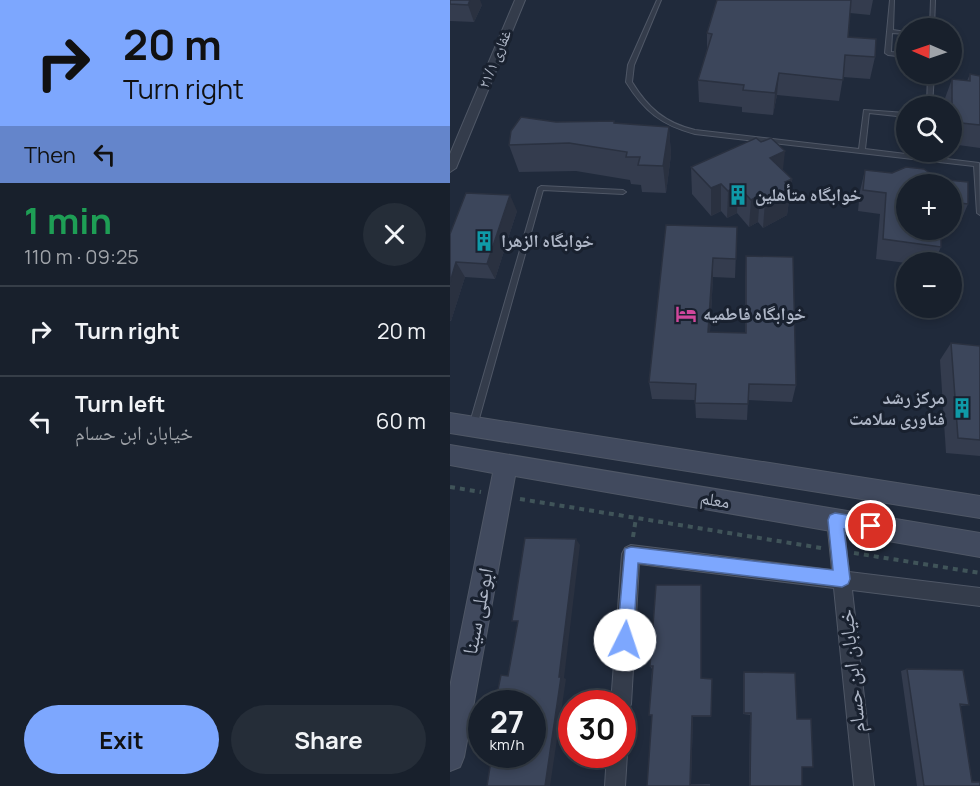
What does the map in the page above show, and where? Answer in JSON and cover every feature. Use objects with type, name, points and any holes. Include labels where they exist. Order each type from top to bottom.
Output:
[{"type":"main road","name":"معلم","points":[[450,423],[980,507]]},
{"type":"main road","name":"معلم","points":[[450,455],[980,545]]},
{"type":"main road","name":"ابوعلی سینا","points":[[450,757],[507,465]]},
{"type":"street","name":"غفاری ۲۱/۱","points":[[450,168],[520,0]]},
{"type":"street","name":"خیابان ابن حسام","points":[[835,520],[864,786]]},
{"type":"street","points":[[622,690],[631,554],[980,597]]},
{"type":"lane","points":[[659,0],[631,65],[628,82],[650,111],[668,124],[695,132],[896,153]]},
{"type":"lane","points":[[892,0],[888,53],[896,54]]},
{"type":"lane","points":[[932,18],[933,0]]},
{"type":"lane","points":[[890,31],[896,32]]},
{"type":"lane","points":[[862,151],[866,111],[896,115]]},
{"type":"lane","points":[[962,162],[979,165],[980,213]]},
{"type":"lane","points":[[472,427],[480,408],[541,189],[623,192]]},
{"type":"path","points":[[450,487],[980,573]]},
{"type":"building","points":[[450,0],[470,0],[468,5],[450,4]]},
{"type":"building","points":[[717,0],[851,0],[848,37],[876,39],[875,57],[845,55],[843,80],[779,73],[775,93],[743,90],[744,85],[698,80],[712,34],[707,33]]},
{"type":"building","points":[[970,74],[980,76],[980,125],[962,123],[962,96],[952,96],[952,84],[962,84],[962,80],[970,81]]},
{"type":"building","points":[[521,117],[556,122],[614,121],[614,123],[669,127],[663,166],[638,165],[640,157],[626,157],[627,152],[569,143],[509,145],[511,131]]},
{"type":"building","points":[[756,138],[761,142],[771,138],[785,151],[770,158],[792,179],[785,182],[791,188],[765,201],[760,195],[751,200],[738,186],[728,191],[721,184],[711,188],[691,167]]},
{"type":"building","points":[[906,167],[924,169],[931,174],[896,174],[896,240],[941,240],[941,247],[883,239],[886,193],[863,190],[865,170],[892,173]]},
{"type":"building","points":[[962,181],[968,182],[968,204],[962,203]]},
{"type":"building","points":[[466,193],[510,195],[487,264],[456,262],[450,282],[450,234]]},
{"type":"building","name":"خوابگاه فاطمیه","points":[[666,225],[737,227],[736,259],[713,258],[708,332],[746,333],[746,256],[793,257],[796,385],[749,384],[748,404],[695,403],[696,384],[649,382]]},
{"type":"building","points":[[951,343],[980,346],[980,440],[958,438]]},
{"type":"building","points":[[525,538],[576,539],[559,677],[561,677],[545,786],[487,786],[490,768],[546,768],[546,690],[498,690],[501,675],[508,676],[518,621],[512,621]]},
{"type":"building","points":[[656,585],[701,585],[701,678],[712,679],[711,716],[692,716],[690,785],[710,786],[647,786],[652,715],[649,715],[653,666],[650,666]]},
{"type":"building","points":[[907,669],[963,670],[969,705],[960,704],[972,782],[980,782],[980,786],[924,786]]},
{"type":"building","points":[[744,672],[795,673],[797,719],[811,719],[813,767],[802,767],[802,786],[750,786],[751,713],[744,713]]},
{"type":"place","name":"خوابگاه متأهلین","points":[[738,195]]},
{"type":"place","name":"خوابگاه الزهرا","points":[[484,241]]},
{"type":"place","name":"خوابگاه فاطمیه","points":[[686,314]]},
{"type":"place","name":"مرکز رشد فناوری سلامت","points":[[962,408]]},
{"type":"route","points":[[625,640],[631,554],[842,579],[835,520],[871,526]]}]
